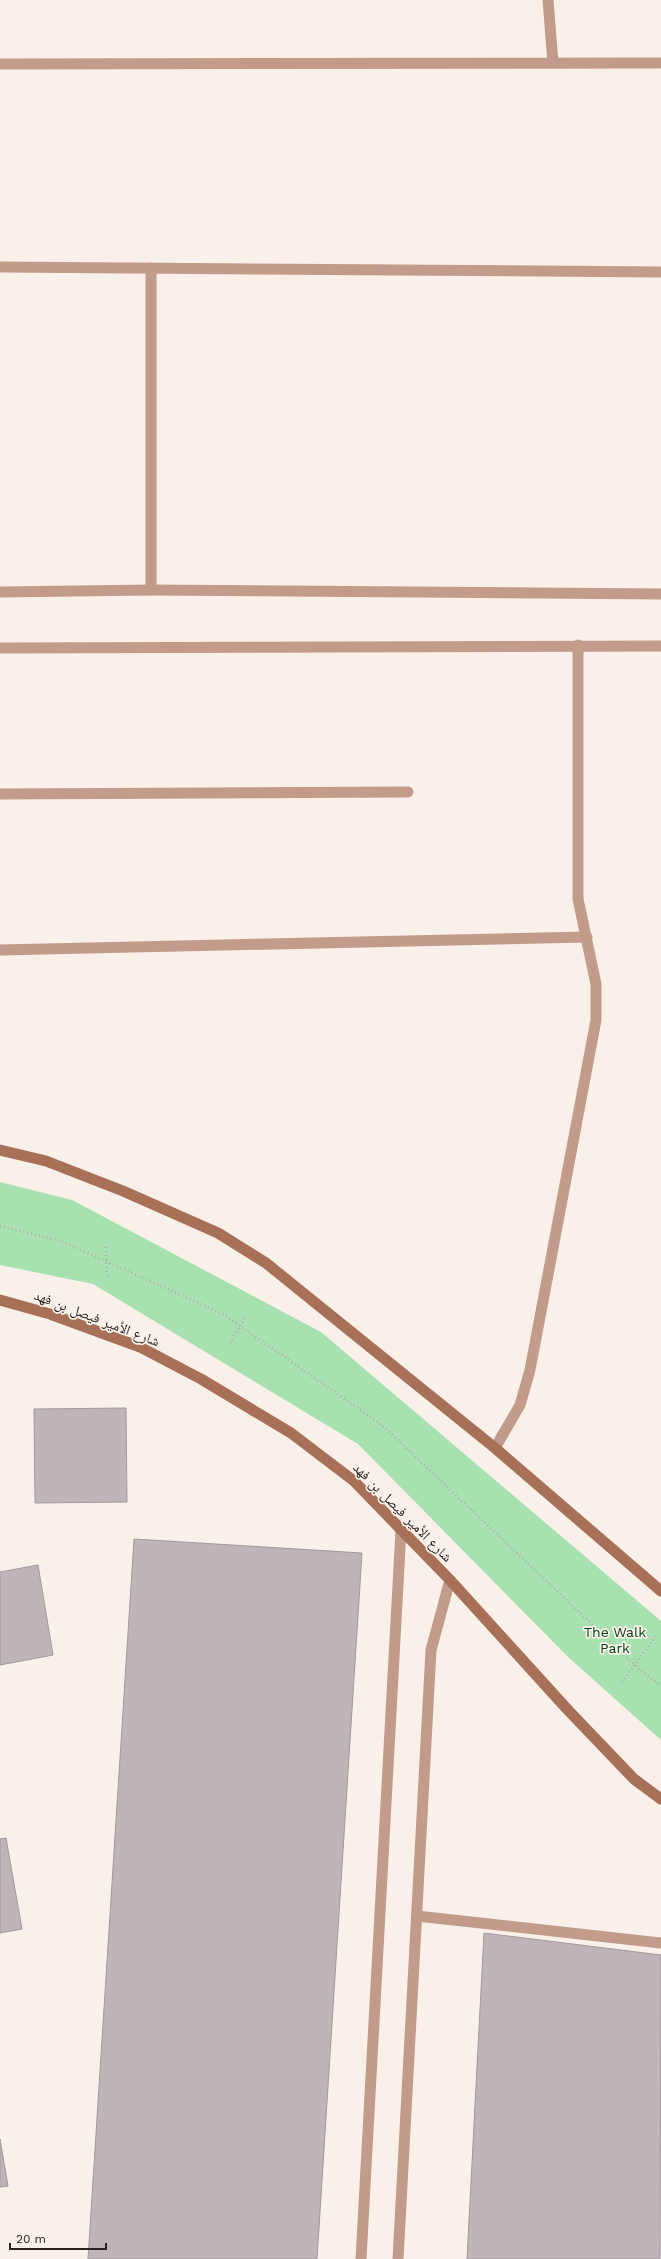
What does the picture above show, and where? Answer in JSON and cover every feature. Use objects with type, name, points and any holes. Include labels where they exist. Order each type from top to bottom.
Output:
[{"type":"main road","points":[[0,1150],[46,1162],[109,1185],[218,1233],[266,1263],[495,1448],[661,1591]]},
{"type":"main road","name":"شارع الأمير فيصل بن فهد","points":[[0,1300],[50,1314],[140,1347],[201,1379],[291,1433],[354,1481],[450,1580],[572,1714],[634,1779],[661,1799]]},
{"type":"street","points":[[548,0],[553,63]]},
{"type":"street","points":[[0,64],[661,63]]},
{"type":"street","points":[[0,267],[661,272]]},
{"type":"street","points":[[151,268],[151,590]]},
{"type":"street","points":[[0,592],[151,590],[661,594]]},
{"type":"street","points":[[495,1448],[520,1405],[530,1370],[594,1027],[596,984],[578,898],[578,645]]},
{"type":"street","points":[[0,648],[578,645],[661,646]]},
{"type":"street","points":[[0,794],[408,792]]},
{"type":"street","points":[[0,950],[587,937]]},
{"type":"street","points":[[361,2259],[401,1530]]},
{"type":"street","points":[[398,2259],[431,1650],[450,1580]]},
{"type":"street","points":[[417,1916],[661,1943]]},
{"type":"path","points":[[0,1226],[61,1241],[225,1315],[382,1425],[635,1665],[661,1685]]},
{"type":"path","points":[[106,1246],[107,1277]]},
{"type":"path","points":[[230,1343],[246,1318]]},
{"type":"path","points":[[622,1682],[656,1636]]},
{"type":"green space","name":"The Walk Park","points":[[0,1182],[72,1200],[321,1332],[661,1621],[661,1740],[568,1657],[358,1444],[93,1284],[0,1265]]},
{"type":"building","points":[[126,1408],[127,1502],[35,1503],[34,1409]]},
{"type":"building","points":[[134,1539],[362,1553],[317,2259],[88,2259]]},
{"type":"building","points":[[38,1565],[53,1655],[0,1665],[0,1572]]},
{"type":"building","points":[[6,1838],[22,1929],[0,1933],[0,1839]]},
{"type":"building","points":[[484,1933],[661,1955],[660,2259],[467,2259]]},
{"type":"building","points":[[0,2139],[8,2186],[0,2187]]}]
